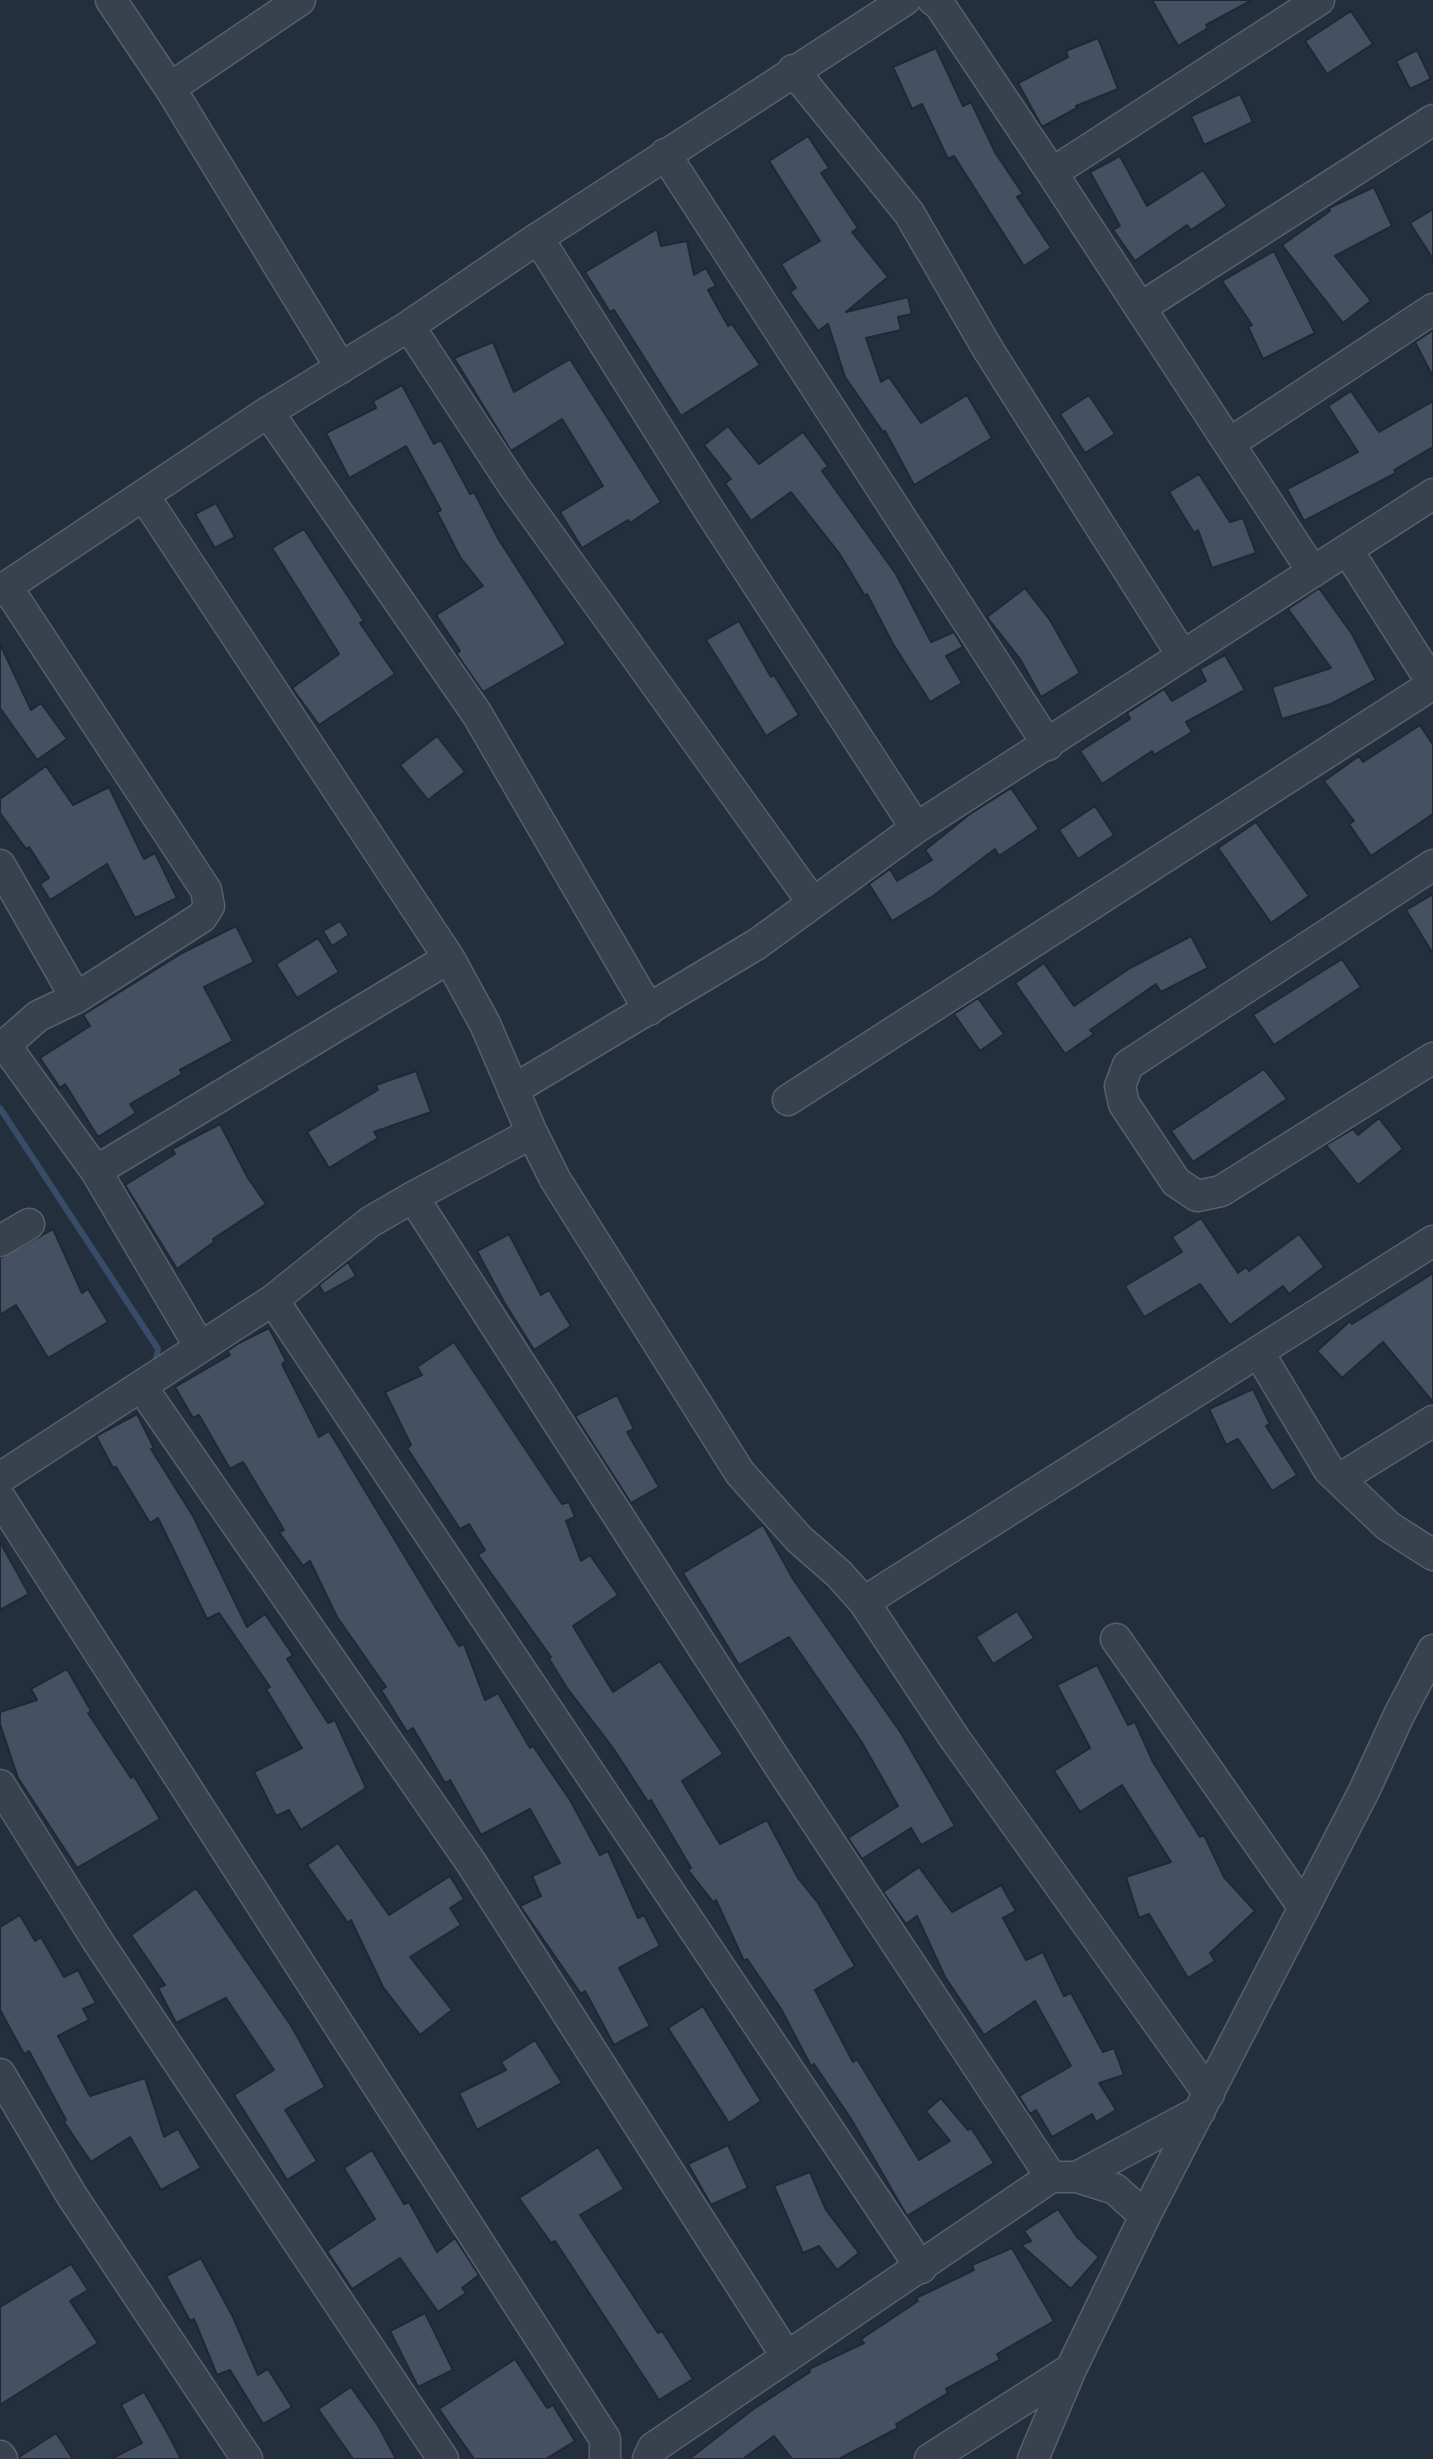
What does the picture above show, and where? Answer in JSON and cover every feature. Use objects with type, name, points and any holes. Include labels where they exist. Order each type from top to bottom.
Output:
[{"type":"street","points":[[111,0],[170,88],[341,368]]},
{"type":"street","points":[[170,88],[300,0]]},
{"type":"street","points":[[200,1347],[96,1171],[5,1045],[38,1016],[76,998],[202,917],[209,906],[206,890],[3,589],[268,412],[409,326],[665,154],[905,0]]},
{"type":"street","points":[[933,0],[939,4],[1052,173],[1313,572]]},
{"type":"street","points":[[1052,173],[1319,0]]},
{"type":"street","points":[[793,70],[909,213],[989,351],[1182,655]]},
{"type":"street","points":[[1140,308],[1433,120]]},
{"type":"street","points":[[665,154],[1048,745]]},
{"type":"street","points":[[538,238],[711,513],[916,828]]},
{"type":"street","points":[[1230,443],[1433,309]]},
{"type":"street","points":[[409,326],[513,485],[813,903]]},
{"type":"street","points":[[268,412],[477,714],[649,1010]]},
{"type":"street","points":[[513,1090],[757,944],[916,828],[1433,494]]},
{"type":"street","points":[[144,496],[449,958],[485,1024],[555,1179],[740,1473],[799,1539],[839,1574],[864,1602],[1204,2102]]},
{"type":"street","points":[[788,1100],[1433,684],[1348,551]]},
{"type":"street","points":[[0,865],[76,998]]},
{"type":"street","points":[[1433,865],[1128,1065],[1120,1086],[1124,1104],[1176,1182],[1197,1196],[1221,1191],[1433,1058]]},
{"type":"street","points":[[96,1171],[449,958]]},
{"type":"street","points":[[0,1478],[273,1300],[370,1223],[532,1133]]},
{"type":"street","points":[[413,1198],[772,1755],[1064,2177],[1115,2189],[1145,2216]]},
{"type":"street","points":[[0,1241],[29,1224]]},
{"type":"street","points":[[864,1602],[1433,1241]]},
{"type":"street","points":[[273,1300],[921,2268]]},
{"type":"street","points":[[1259,1353],[1329,1469],[1388,1526],[1433,1555]]},
{"type":"street","points":[[141,1387],[472,1864],[787,2357]]},
{"type":"street","points":[[1341,1478],[1433,1421]]},
{"type":"street","points":[[0,1499],[605,2439],[605,2459]]},
{"type":"street","points":[[1116,1639],[1304,1908]]},
{"type":"street","points":[[1033,2459],[1071,2370],[1145,2216],[1433,1650]]},
{"type":"street","points":[[0,1785],[97,1940],[443,2459]]},
{"type":"street","points":[[0,2074],[72,2196],[247,2459]]},
{"type":"street","points":[[648,2459],[653,2448],[921,2268],[1064,2177],[1204,2102]]},
{"type":"street","points":[[930,2459],[1071,2370]]},
{"type":"building","points":[[1152,0],[1252,0],[1206,25],[1208,28],[1178,46]]},
{"type":"building","points":[[1351,11],[1373,44],[1327,74],[1305,41]]},
{"type":"building","points":[[1098,38],[1118,89],[1076,106],[1077,108],[1042,127],[1018,83],[1068,57],[1066,51]]},
{"type":"building","points":[[936,48],[963,106],[971,102],[996,154],[1023,194],[1017,197],[1051,248],[1024,266],[954,156],[948,159],[922,104],[912,109],[893,67]]},
{"type":"building","points":[[1417,50],[1431,79],[1410,89],[1396,61]]},
{"type":"building","points":[[1240,94],[1253,122],[1204,145],[1191,116]]},
{"type":"building","points":[[808,136],[829,168],[821,173],[858,228],[852,232],[888,277],[846,312],[908,297],[912,314],[898,317],[901,330],[866,338],[881,382],[889,377],[921,423],[967,395],[992,438],[914,485],[885,431],[883,432],[845,377],[828,324],[818,331],[790,292],[796,288],[781,264],[820,241],[769,161]]},
{"type":"building","points":[[1120,156],[1147,206],[1203,170],[1227,206],[1191,230],[1187,225],[1135,261],[1113,230],[1120,226],[1090,172]]},
{"type":"building","points":[[1374,187],[1392,226],[1335,256],[1371,301],[1343,323],[1282,245],[1330,211],[1329,208]]},
{"type":"building","points":[[1433,209],[1433,259],[1410,223]]},
{"type":"building","points":[[657,229],[661,246],[687,241],[694,275],[706,268],[716,286],[708,290],[728,326],[732,324],[760,365],[681,416],[614,310],[610,312],[585,272]]},
{"type":"building","points":[[1274,251],[1315,333],[1263,359],[1248,327],[1252,325],[1222,281]]},
{"type":"building","points":[[1433,330],[1433,377],[1415,342]]},
{"type":"building","points":[[493,342],[514,392],[570,359],[661,502],[630,523],[628,520],[582,548],[560,512],[603,486],[562,419],[511,451],[454,358]]},
{"type":"building","points":[[402,385],[434,444],[441,440],[470,494],[474,492],[499,540],[566,644],[483,692],[456,653],[460,651],[436,615],[483,586],[460,557],[437,512],[441,510],[406,446],[349,478],[326,433],[376,408],[373,401]]},
{"type":"building","points":[[1351,391],[1379,432],[1433,401],[1433,447],[1394,470],[1396,473],[1304,521],[1287,489],[1358,452],[1328,406]]},
{"type":"building","points":[[1089,395],[1115,434],[1085,453],[1060,414]]},
{"type":"building","points":[[728,426],[759,464],[803,432],[828,466],[822,471],[896,574],[931,642],[954,632],[963,647],[946,656],[962,683],[930,702],[893,644],[867,594],[865,596],[839,553],[791,492],[751,521],[725,483],[731,479],[704,445]]},
{"type":"building","points":[[1199,474],[1230,522],[1243,518],[1256,553],[1212,568],[1198,530],[1194,533],[1169,492]]},
{"type":"building","points":[[216,503],[235,537],[215,548],[195,514]]},
{"type":"building","points":[[304,529],[364,621],[360,623],[395,674],[319,725],[292,688],[339,654],[272,548]]},
{"type":"building","points":[[1025,588],[1050,620],[1080,673],[1041,697],[1020,659],[987,617]]},
{"type":"building","points":[[1319,588],[1352,634],[1376,680],[1331,704],[1282,719],[1272,687],[1331,668],[1288,609]]},
{"type":"building","points":[[739,621],[771,677],[774,675],[799,715],[766,736],[706,640]]},
{"type":"building","points":[[0,644],[31,710],[41,703],[67,739],[37,760],[0,708]]},
{"type":"building","points":[[1225,655],[1245,690],[1186,722],[1192,732],[1154,755],[1152,751],[1102,784],[1080,751],[1130,719],[1127,713],[1164,689],[1172,701],[1206,681],[1200,669]]},
{"type":"building","points":[[1420,725],[1433,745],[1433,814],[1371,856],[1349,824],[1354,821],[1324,781],[1359,756],[1363,762]]},
{"type":"building","points":[[437,736],[465,772],[428,800],[400,765]]},
{"type":"building","points":[[46,766],[73,805],[109,787],[144,859],[155,853],[177,898],[135,918],[107,864],[50,900],[40,884],[49,878],[29,847],[26,849],[0,813],[0,799]]},
{"type":"building","points":[[1011,788],[1039,829],[999,856],[995,849],[933,896],[892,921],[869,884],[890,869],[897,881],[932,860],[925,850],[970,814]]},
{"type":"building","points":[[1095,806],[1114,835],[1078,859],[1059,830]]},
{"type":"building","points":[[1256,822],[1309,896],[1271,923],[1218,848]]},
{"type":"building","points":[[1433,894],[1433,954],[1406,910]]},
{"type":"building","points":[[340,921],[349,935],[332,946],[323,931]]},
{"type":"building","points":[[236,926],[254,962],[204,987],[233,1041],[180,1070],[182,1074],[130,1104],[136,1113],[98,1137],[65,1084],[60,1088],[40,1058],[90,1026],[83,1015],[182,953]]},
{"type":"building","points":[[1191,936],[1208,968],[1161,992],[1156,984],[1090,1030],[1094,1034],[1065,1054],[1015,983],[1044,963],[1074,1006],[1130,968]]},
{"type":"building","points":[[318,938],[339,972],[297,998],[276,964]]},
{"type":"building","points":[[1342,959],[1361,987],[1274,1045],[1253,1015]]},
{"type":"building","points":[[978,998],[1004,1034],[980,1051],[954,1014]]},
{"type":"building","points":[[1264,1069],[1287,1099],[1193,1162],[1171,1131]]},
{"type":"building","points":[[416,1071],[431,1112],[374,1132],[378,1138],[329,1168],[307,1132],[378,1090],[376,1085]]},
{"type":"building","points":[[1379,1118],[1403,1149],[1358,1185],[1326,1145],[1353,1129],[1358,1135]]},
{"type":"building","points":[[220,1124],[248,1178],[266,1204],[213,1239],[214,1242],[177,1269],[125,1185],[175,1154],[172,1149]]},
{"type":"building","points":[[1201,1218],[1238,1273],[1246,1267],[1249,1271],[1299,1234],[1324,1267],[1289,1294],[1283,1286],[1230,1325],[1200,1284],[1144,1317],[1125,1286],[1182,1252],[1172,1237]]},
{"type":"building","points":[[53,1229],[82,1293],[88,1289],[108,1322],[48,1358],[16,1305],[0,1315],[0,1258]]},
{"type":"building","points":[[509,1234],[541,1295],[549,1290],[571,1326],[534,1350],[477,1251]]},
{"type":"building","points":[[348,1262],[356,1276],[324,1294],[319,1285]]},
{"type":"building","points":[[1433,1273],[1433,1402],[1383,1342],[1342,1378],[1317,1351],[1350,1321],[1352,1324]]},
{"type":"building","points":[[269,1328],[286,1361],[282,1364],[319,1437],[329,1431],[459,1646],[464,1644],[485,1700],[498,1693],[530,1748],[533,1746],[570,1800],[600,1855],[608,1851],[638,1918],[644,1915],[660,1946],[619,1968],[650,2026],[614,2045],[585,1991],[581,1994],[520,1906],[541,1896],[532,1876],[560,1863],[530,1809],[481,1835],[450,1780],[445,1783],[413,1728],[407,1732],[381,1690],[386,1687],[337,1617],[310,1561],[303,1566],[279,1532],[284,1530],[243,1462],[230,1469],[199,1415],[193,1418],[175,1387],[230,1355],[227,1351],[239,1343]]},
{"type":"building","points":[[454,1342],[562,1504],[569,1502],[575,1517],[566,1521],[581,1561],[590,1555],[618,1595],[573,1626],[613,1692],[660,1661],[723,1754],[682,1781],[720,1844],[767,1820],[798,1878],[818,1903],[855,1966],[815,1990],[853,2062],[857,2059],[919,2160],[950,2141],[926,2111],[941,2098],[968,2130],[971,2128],[994,2163],[907,2216],[851,2119],[814,2064],[811,2066],[781,2009],[747,1959],[744,1961],[716,1900],[713,1902],[688,1870],[691,1868],[651,1800],[648,1802],[613,1748],[567,1688],[549,1659],[551,1657],[478,1555],[485,1550],[469,1524],[460,1529],[407,1448],[411,1445],[385,1392],[422,1375],[417,1367]]},
{"type":"building","points":[[1253,1389],[1270,1424],[1266,1426],[1297,1475],[1272,1491],[1238,1439],[1226,1445],[1209,1409]]},
{"type":"building","points":[[617,1395],[634,1429],[627,1432],[659,1487],[631,1503],[575,1416]]},
{"type":"building","points":[[137,1414],[154,1448],[151,1449],[193,1516],[247,1627],[265,1614],[293,1655],[287,1659],[328,1723],[335,1720],[366,1788],[301,1830],[289,1810],[276,1816],[254,1772],[302,1748],[266,1689],[270,1687],[219,1613],[207,1619],[158,1518],[150,1523],[116,1467],[113,1468],[96,1436]]},
{"type":"building","points":[[763,1525],[793,1579],[901,1733],[955,1826],[921,1845],[911,1828],[862,1859],[848,1838],[898,1806],[861,1741],[789,1637],[739,1665],[683,1573]]},
{"type":"building","points":[[0,1542],[29,1594],[0,1610]]},
{"type":"building","points":[[1017,1611],[1034,1638],[993,1664],[976,1637]]},
{"type":"building","points":[[1097,1665],[1128,1725],[1135,1722],[1153,1762],[1200,1837],[1204,1835],[1224,1877],[1255,1911],[1210,1953],[1215,1961],[1188,1978],[1149,1914],[1139,1918],[1126,1877],[1171,1862],[1122,1785],[1080,1812],[1054,1771],[1090,1748],[1057,1685]]},
{"type":"building","points":[[67,1669],[91,1711],[88,1713],[131,1778],[134,1776],[160,1819],[77,1868],[18,1778],[0,1724],[0,1712],[37,1700],[31,1689]]},
{"type":"building","points":[[338,1843],[389,1915],[450,1876],[464,1899],[450,1908],[461,1925],[410,1957],[452,2010],[420,2035],[383,1987],[351,1920],[348,1923],[307,1865]]},
{"type":"building","points":[[919,1867],[952,1912],[1001,1885],[1016,1911],[1003,1918],[1026,1960],[1043,1952],[1064,1996],[1071,1993],[1103,2052],[1114,2048],[1124,2075],[1099,2083],[1116,2110],[1096,2122],[1092,2114],[1052,2137],[1036,2110],[1030,2114],[1019,2096],[1071,2066],[1035,2001],[984,2035],[945,1977],[917,1916],[906,1924],[883,1892]]},
{"type":"building","points":[[196,1888],[292,2027],[325,2087],[285,2110],[317,2161],[287,2180],[234,2095],[274,2070],[226,1998],[176,2023],[158,1988],[165,1985],[131,1935]]},
{"type":"building","points":[[20,1915],[35,1941],[41,1937],[64,1977],[78,1970],[96,2003],[83,2009],[89,2020],[58,2036],[90,2096],[145,2078],[164,2137],[178,2129],[201,2168],[161,2190],[130,2137],[91,2162],[64,2122],[66,2120],[29,2051],[24,2054],[0,2010],[0,1927]]},
{"type":"building","points":[[703,2006],[761,2101],[729,2123],[668,2028]]},
{"type":"building","points":[[535,2040],[562,2083],[477,2130],[459,2093],[506,2070],[501,2062]]},
{"type":"building","points":[[728,2145],[748,2188],[711,2205],[688,2164]]},
{"type":"building","points":[[598,2147],[624,2189],[580,2215],[658,2333],[662,2331],[693,2379],[659,2400],[555,2241],[551,2243],[519,2198]]},
{"type":"building","points":[[372,2150],[404,2204],[409,2202],[437,2252],[455,2238],[479,2275],[462,2288],[466,2293],[438,2312],[400,2258],[352,2289],[327,2251],[375,2219],[344,2168]]},
{"type":"building","points":[[810,2172],[826,2210],[859,2253],[837,2270],[819,2246],[803,2253],[774,2186]]},
{"type":"building","points":[[1058,2209],[1077,2237],[1099,2257],[1071,2289],[1021,2245],[1031,2241],[1024,2231]]},
{"type":"building","points":[[1012,2248],[1054,2321],[997,2354],[1000,2360],[946,2389],[948,2393],[896,2424],[898,2428],[839,2459],[792,2459],[774,2436],[743,2459],[689,2459],[752,2410],[810,2372],[809,2369],[864,2343],[861,2339],[918,2301],[916,2298],[974,2270],[972,2265]]},
{"type":"building","points":[[201,2258],[233,2317],[258,2375],[268,2369],[292,2407],[263,2424],[230,2370],[217,2375],[194,2319],[190,2321],[166,2276]]},
{"type":"building","points":[[71,2264],[88,2290],[70,2301],[98,2343],[0,2405],[0,2307]]},
{"type":"building","points":[[425,2313],[453,2370],[418,2387],[390,2331]]},
{"type":"building","points":[[515,2359],[547,2408],[553,2405],[575,2441],[546,2459],[474,2459],[439,2409]]},
{"type":"building","points":[[351,2387],[379,2427],[396,2459],[353,2459],[318,2409]]},
{"type":"building","points":[[144,2392],[181,2459],[111,2459],[142,2443],[121,2405]]},
{"type":"building","points":[[56,2433],[73,2459],[19,2459],[19,2457]]},
{"type":"waterway","points":[[0,1108],[158,1349],[155,1365]]}]
